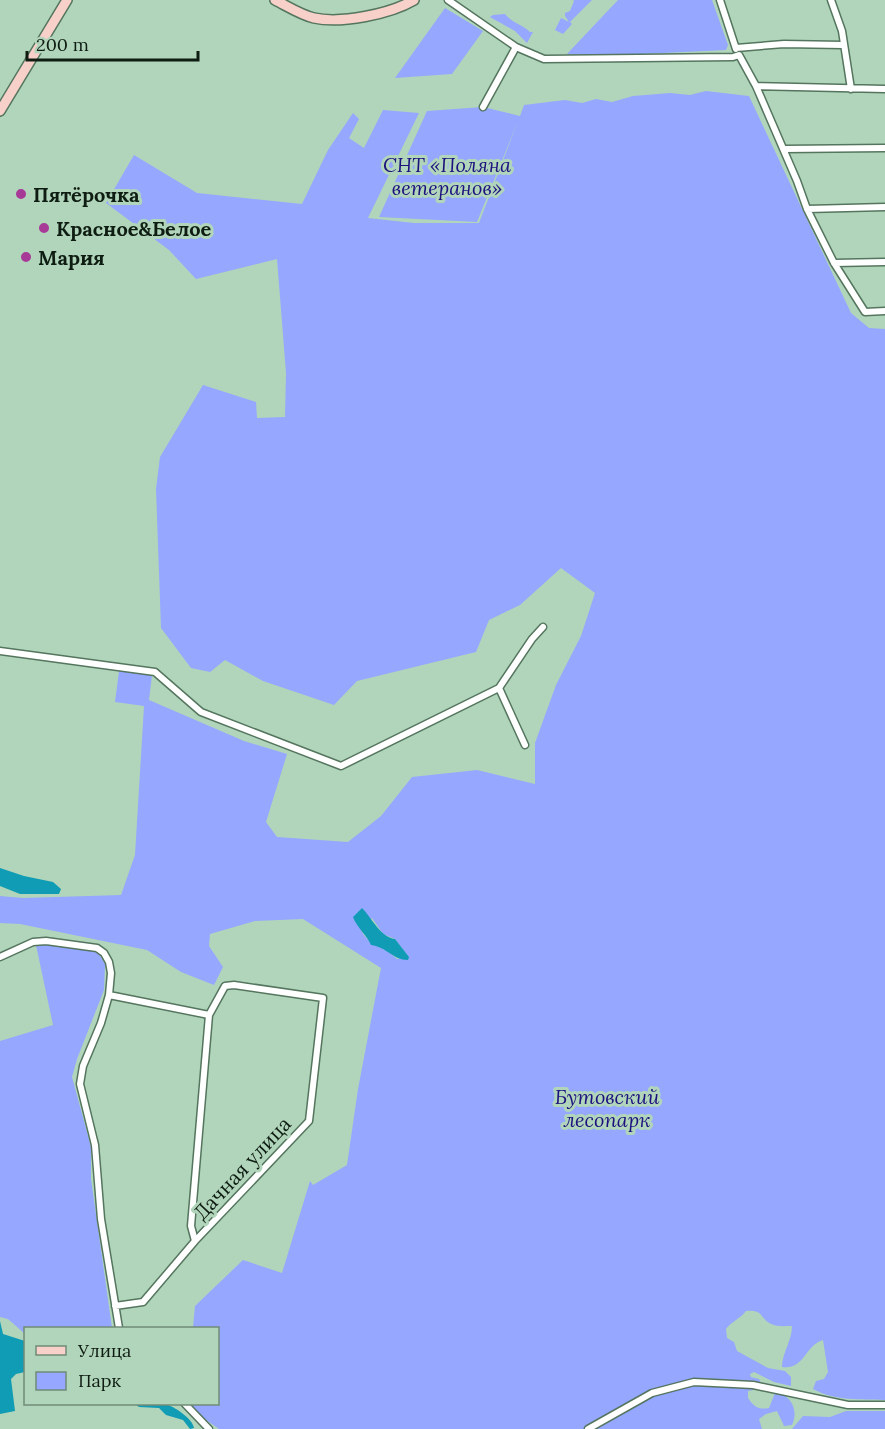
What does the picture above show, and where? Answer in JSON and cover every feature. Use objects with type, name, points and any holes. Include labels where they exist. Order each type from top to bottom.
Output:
[{"type":"street","points":[[0,111],[67,0]]},
{"type":"street","points":[[275,0],[311,17],[326,20],[384,12],[414,0]]},
{"type":"street","points":[[448,0],[516,47],[544,59],[733,57],[739,55]]},
{"type":"street","points":[[720,0],[739,55],[756,86],[807,209],[834,263],[865,312],[885,311]]},
{"type":"street","points":[[831,0],[839,20],[851,89]]},
{"type":"street","points":[[736,48],[784,44],[843,45]]},
{"type":"street","points":[[483,107],[516,47]]},
{"type":"street","points":[[756,86],[885,89]]},
{"type":"street","points":[[784,149],[885,148]]},
{"type":"street","points":[[807,209],[885,207]]},
{"type":"street","points":[[834,263],[885,262]]},
{"type":"street","points":[[0,651],[155,672],[201,712],[340,766],[498,688],[543,627]]},
{"type":"street","points":[[498,688],[525,745]]},
{"type":"street","points":[[0,957],[39,941],[97,948],[104,953],[109,962],[111,973],[109,995],[101,1023],[82,1066],[80,1084],[95,1145],[101,1219],[119,1327]]},
{"type":"street","name":"Дачная улица","points":[[116,1306],[142,1302],[195,1241],[309,1121],[323,998],[234,984],[225,986],[209,1015],[191,1226],[195,1241]]},
{"type":"street","points":[[109,995],[209,1015]]},
{"type":"street","points":[[588,1429],[652,1393],[694,1382],[753,1385],[848,1405],[885,1406]]},
{"type":"street","points":[[186,1405],[209,1429]]},
{"type":"street","points":[[197,1429],[203,1424]]},
{"type":"green space","points":[[573,0],[592,0],[570,22],[572,24],[563,34],[555,30],[561,18],[569,22],[565,13],[570,11]]},
{"type":"green space","points":[[618,0],[712,0],[728,45],[726,50],[601,56],[567,54]]},
{"type":"green space","points":[[445,8],[483,31],[452,74],[395,78]]},
{"type":"green space","points":[[505,14],[514,22],[533,32],[527,43],[515,31],[490,17]]},
{"type":"green space","name":"Бутовский лесопарк","points":[[706,91],[749,96],[851,313],[869,328],[885,329],[885,1400],[830,1396],[813,1389],[816,1381],[824,1379],[828,1372],[823,1340],[812,1347],[795,1365],[782,1367],[792,1326],[773,1325],[756,1311],[746,1311],[728,1326],[727,1338],[734,1342],[737,1351],[768,1368],[785,1371],[791,1377],[791,1386],[774,1382],[754,1372],[750,1374],[751,1377],[759,1379],[763,1388],[748,1391],[748,1398],[752,1404],[765,1409],[769,1408],[775,1393],[785,1396],[794,1409],[792,1425],[784,1426],[777,1411],[759,1419],[762,1429],[219,1429],[192,1410],[191,1405],[219,1405],[219,1327],[193,1327],[195,1306],[243,1260],[282,1273],[310,1181],[313,1185],[347,1165],[358,1089],[381,968],[303,919],[255,921],[210,934],[209,946],[223,967],[214,985],[181,972],[147,950],[20,924],[0,923],[0,896],[23,898],[121,895],[135,855],[144,706],[115,702],[119,671],[152,675],[149,700],[244,741],[287,754],[266,822],[277,837],[348,842],[381,816],[412,777],[477,770],[535,784],[535,743],[556,685],[581,636],[595,593],[561,568],[520,605],[489,620],[476,652],[357,681],[334,705],[263,681],[225,660],[210,672],[191,668],[161,628],[156,489],[160,457],[203,385],[256,402],[257,418],[285,417],[286,373],[277,259],[196,279],[169,250],[106,203],[134,155],[197,193],[302,204],[328,150],[353,113],[359,119],[349,138],[364,148],[383,110],[419,113],[368,218],[414,223],[479,223],[518,121],[477,222],[379,217],[427,111],[483,107],[520,116],[524,105],[565,100],[582,103],[596,99],[612,102],[633,96],[670,93],[690,95]],"holes":[[[372,918],[383,934],[395,939],[408,956],[397,959],[372,943],[361,930]]]},
{"type":"green space","points":[[36,945],[93,951],[99,954],[105,964],[104,990],[72,1077],[91,1147],[91,1179],[112,1327],[24,1327],[24,1333],[8,1319],[0,1317],[0,1041],[53,1025]]},
{"type":"green space","points":[[846,1411],[885,1411],[885,1429],[792,1429],[803,1416],[830,1417]]},
{"type":"shaded area","points":[[0,868],[53,882],[61,889],[59,894],[20,894],[0,886]]},
{"type":"shaded area","points":[[362,908],[385,935],[395,939],[409,957],[408,960],[398,958],[371,945],[353,917]]},
{"type":"shaded area","points":[[0,1321],[3,1334],[24,1341],[24,1372],[16,1374],[11,1379],[15,1411],[0,1414]]},
{"type":"shaded area","points":[[136,1405],[169,1405],[187,1417],[194,1428],[190,1429],[183,1420],[166,1415],[159,1408]]},
{"type":"place","name":"Пятёрочка","points":[[21,194]]},
{"type":"place","name":"Красное&Белое","points":[[44,228]]},
{"type":"place","name":"Мария","points":[[26,257]]},
{"type":"park label","name":"СНТ «Поляна ветеранов»","points":[[447,176]]}]
